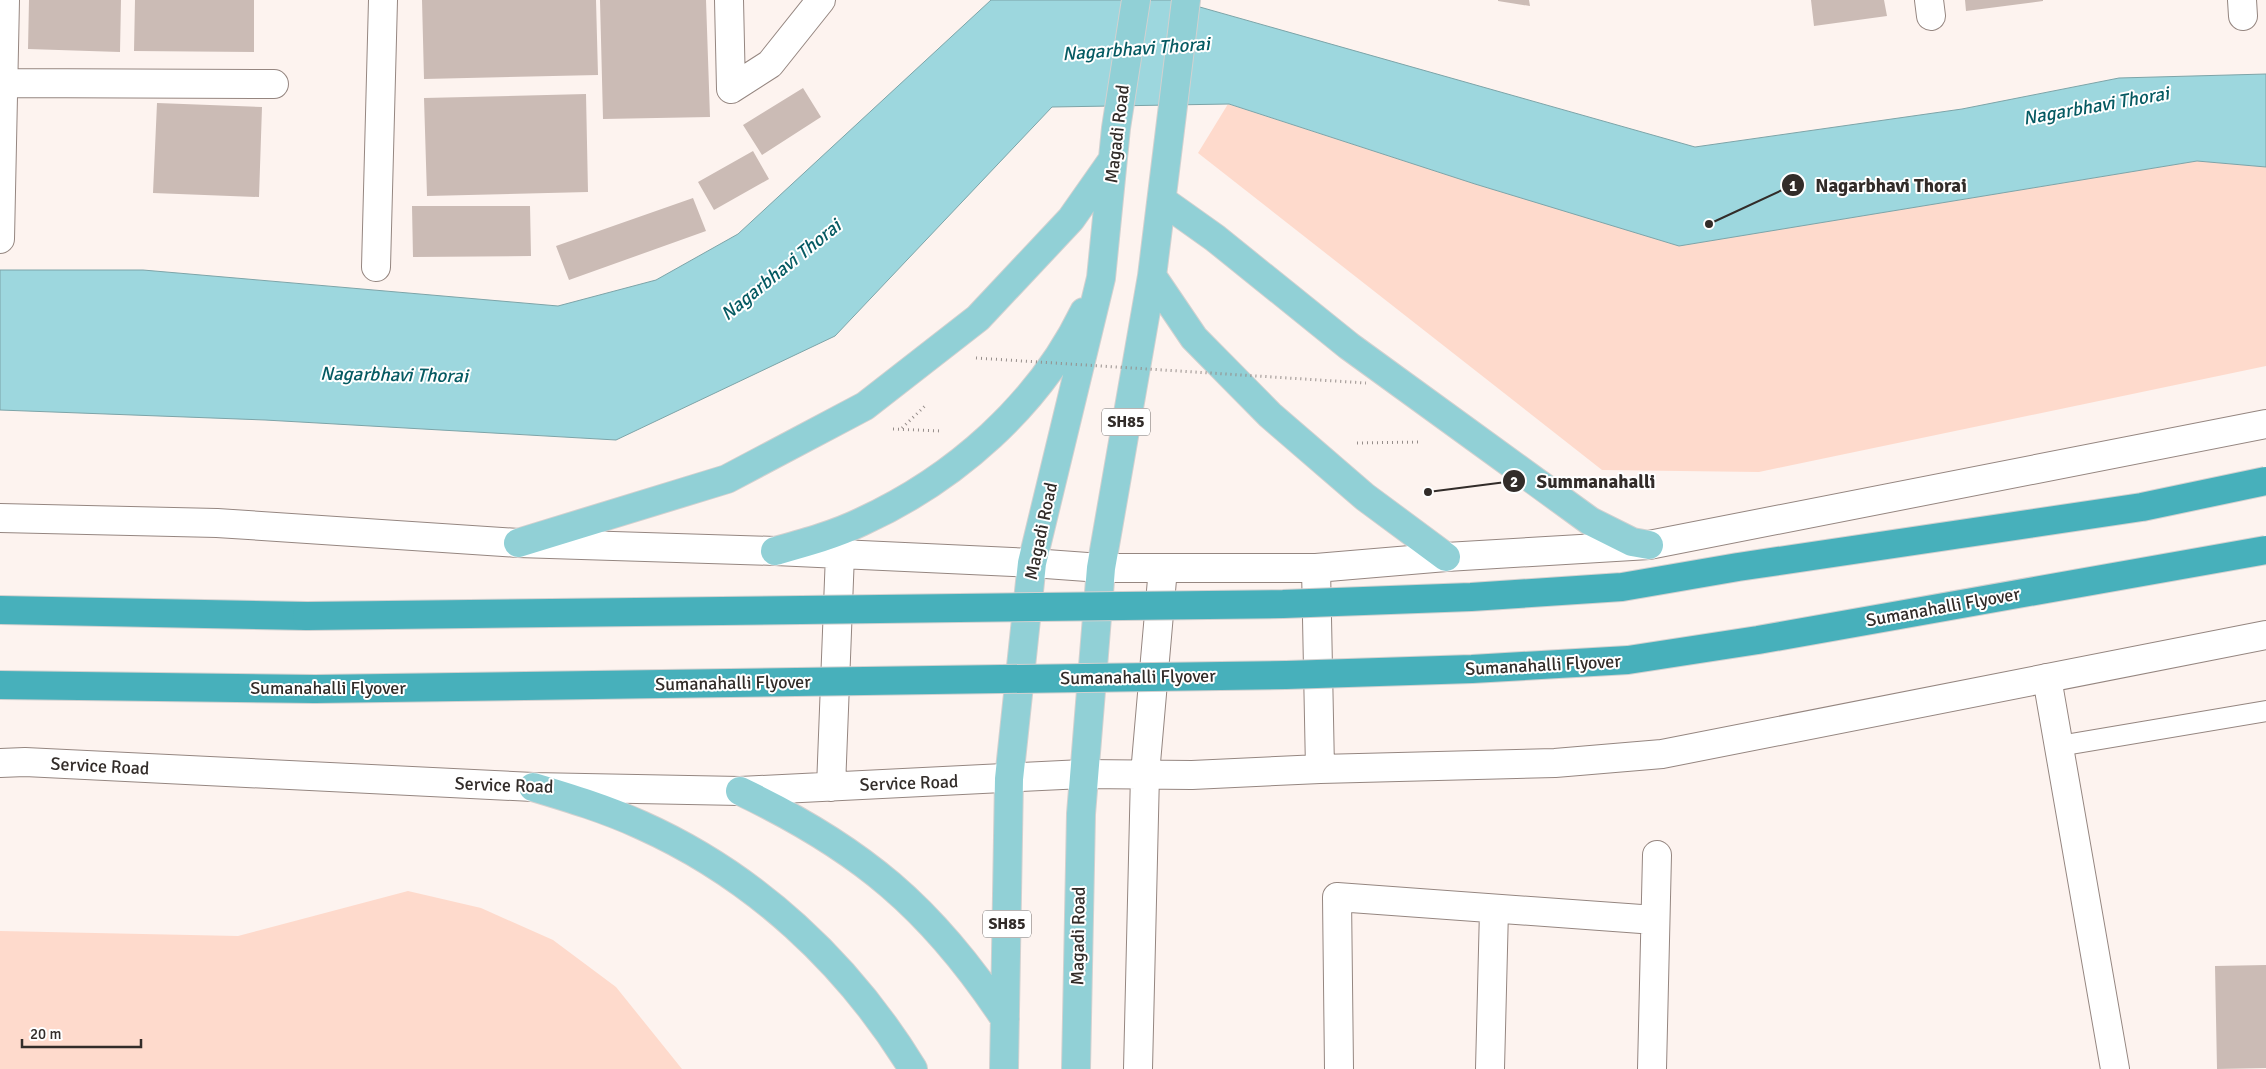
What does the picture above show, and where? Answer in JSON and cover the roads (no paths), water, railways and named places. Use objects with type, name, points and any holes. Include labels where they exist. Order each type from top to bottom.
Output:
[{"type":"highway","points":[[0,610],[308,616],[1283,604],[1471,597],[1622,587],[1738,567],[2142,507],[2266,481]]},
{"type":"highway","name":"Sumanahalli Flyover","points":[[0,685],[314,689],[1286,675],[1472,669],[1628,660],[1758,640],[2266,550]]},
{"type":"main road","name":"Magadi Road","points":[[1004,1069],[1009,779],[1032,562],[1101,278],[1116,128],[1136,0]]},
{"type":"main road","name":"Magadi Road","points":[[1076,1069],[1078,880],[1084,774],[1101,568],[1152,276],[1163,202],[1186,0]]},
{"type":"main road","points":[[518,543],[727,479],[865,406],[978,318],[1071,219],[1113,159]]},
{"type":"main road","points":[[1163,202],[1216,238],[1348,346],[1590,521],[1632,542],[1649,545]]},
{"type":"main road","points":[[1152,276],[1194,338],[1270,415],[1365,498],[1446,557]]},
{"type":"main road","points":[[775,551],[827,536],[860,522],[901,502],[940,478],[993,433],[1014,412],[1048,371],[1077,326],[1101,278]]},
{"type":"main road","points":[[533,787],[588,804],[640,824],[691,850],[739,881],[784,915],[826,954],[862,995],[895,1040],[913,1069]]},
{"type":"main road","points":[[740,790],[791,815],[840,844],[884,878],[919,909],[951,944],[980,981],[1005,1019]]},
{"type":"street","points":[[0,239],[5,0]]},
{"type":"street","points":[[376,267],[383,0]]},
{"type":"street","points":[[729,0],[730,89],[770,64],[821,0]]},
{"type":"street","points":[[4,82],[274,84]]},
{"type":"street","points":[[0,518],[217,523],[518,543],[1032,562],[1101,568],[1316,568],[1446,557],[1649,545],[2266,424]]},
{"type":"street","points":[[831,787],[840,554]]},
{"type":"street","points":[[1138,1069],[1145,774],[1163,568]]},
{"type":"street","points":[[1316,568],[1320,769]]},
{"type":"street","name":"Service Road","points":[[0,763],[25,762],[533,787],[740,790],[1009,779],[1084,774],[1192,775],[1320,769],[1554,763],[1662,754],[2266,635]]},
{"type":"street","points":[[2047,678],[2115,1069]]},
{"type":"street","points":[[1652,1069],[1657,855]]},
{"type":"street","points":[[1339,1069],[1337,898],[1655,920]]},
{"type":"street","points":[[1490,1069],[1494,910]]},
{"type":"lane","points":[[2059,746],[2266,711]]},
{"type":"water","name":"Nagarbhavi Thorai","points":[[991,0],[1175,0],[1695,147],[1962,109],[2119,78],[2266,74],[2266,167],[2197,161],[1679,246],[1475,184],[1229,104],[1052,107],[835,336],[616,440],[265,420],[0,410],[0,270],[143,270],[558,306],[656,280],[738,234]]},
{"type":"place","name":"Nagarbhavi Thorai","points":[[1709,224]]},
{"type":"place","name":"Summanahalli","points":[[1428,492]]}]
